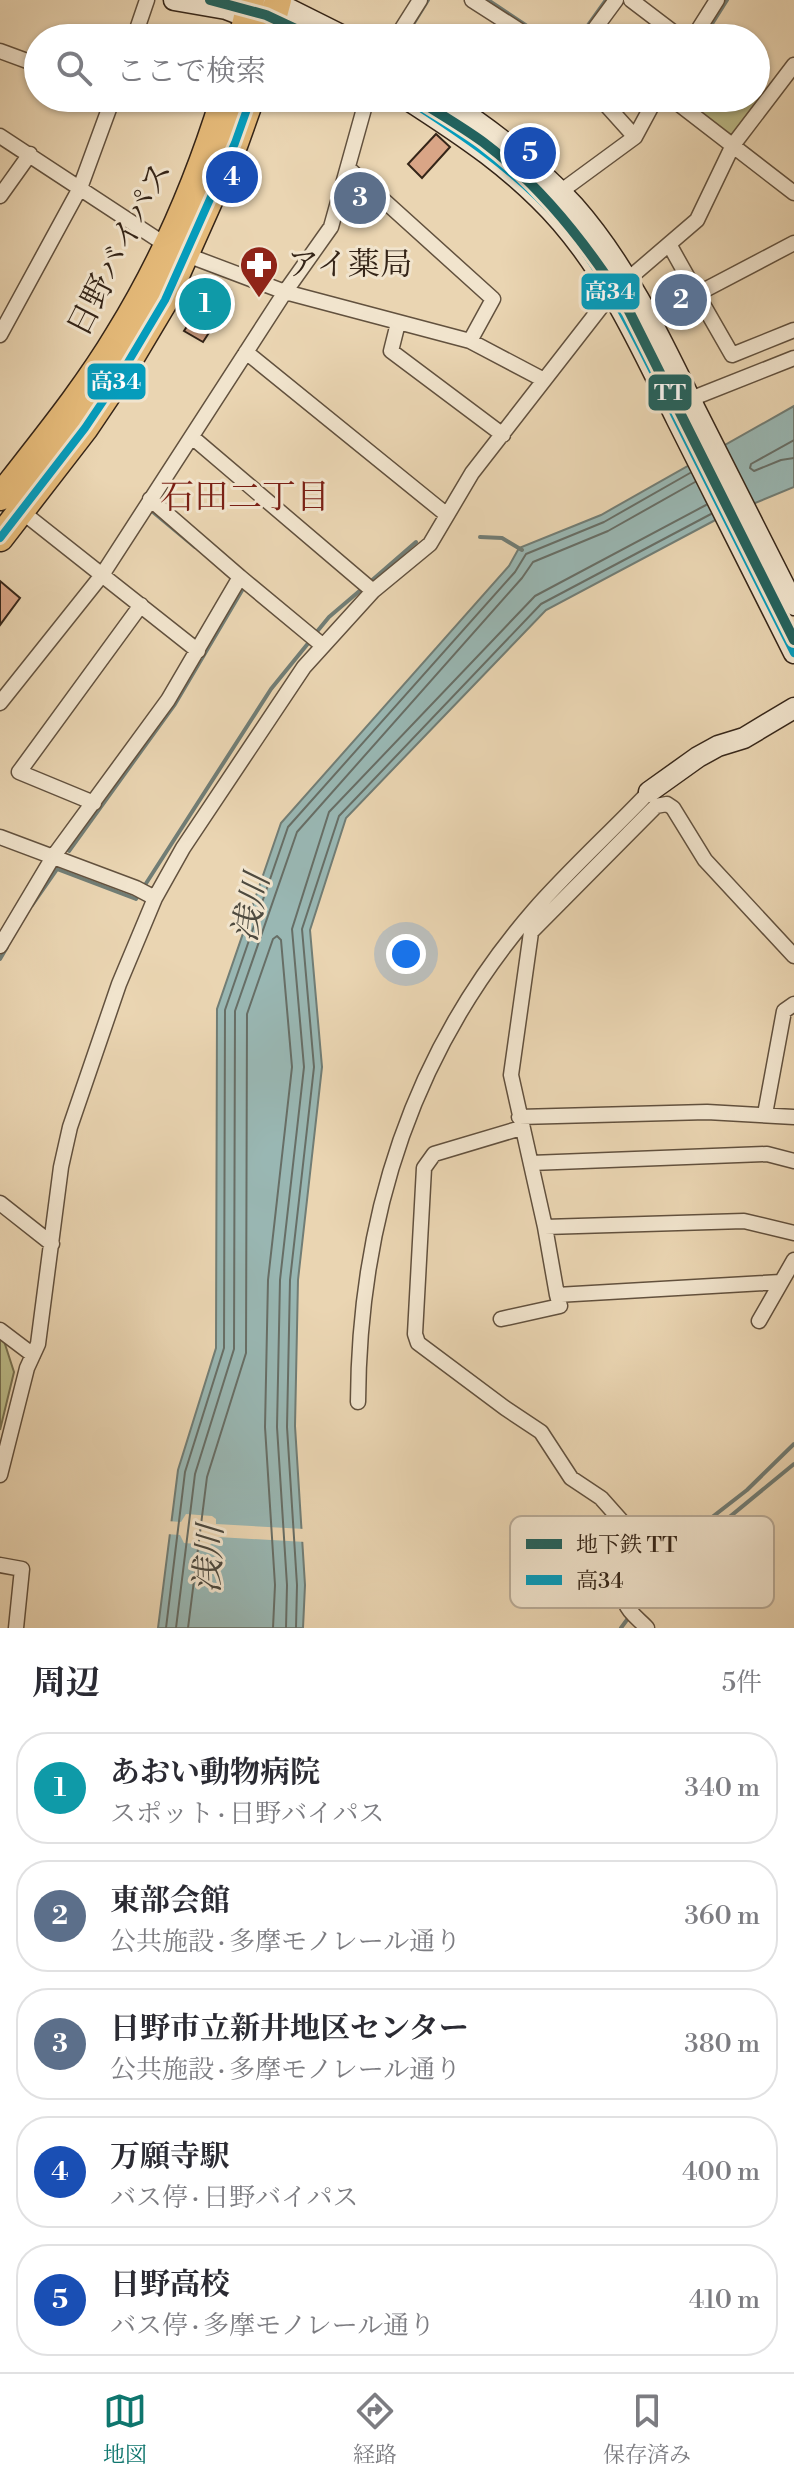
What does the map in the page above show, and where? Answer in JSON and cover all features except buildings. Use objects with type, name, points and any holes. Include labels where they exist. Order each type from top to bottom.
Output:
[{"type":"highway","name":"日野バイパス","points":[[0,538],[6,500],[118,379],[165,300],[176,250],[219,112]]},
{"type":"highway","name":"日野バイパス","points":[[176,250],[235,143],[246,112]]},
{"type":"main road","points":[[174,0],[263,15],[296,24]]},
{"type":"main road","points":[[427,112],[488,152],[526,186],[619,286]]},
{"type":"main road","points":[[462,112],[499,137],[560,192],[584,219],[683,407],[794,605]]},
{"type":"main road","points":[[683,407],[794,653]]},
{"type":"main road","points":[[649,792],[698,757],[718,746],[744,738],[794,708]]},
{"type":"street","points":[[139,24],[147,0]]},
{"type":"street","points":[[405,24],[420,0]]},
{"type":"street","points":[[472,0],[509,24]]},
{"type":"street","points":[[598,24],[616,0]]},
{"type":"street","points":[[631,0],[663,24]]},
{"type":"street","points":[[702,24],[717,0]]},
{"type":"street","points":[[0,51],[24,60]]},
{"type":"street","points":[[770,98],[793,68]]},
{"type":"street","points":[[0,335],[80,188],[108,112]]},
{"type":"street","points":[[0,703],[102,575],[285,292],[331,227],[363,112]]},
{"type":"street","points":[[613,112],[635,137]]},
{"type":"street","points":[[560,192],[635,137],[648,112]]},
{"type":"street","points":[[689,112],[794,193]]},
{"type":"street","points":[[0,1475],[23,1380],[38,1344],[61,1167],[78,1099],[147,893],[183,848],[284,696],[316,640],[368,586],[430,544],[472,473],[619,286],[697,220],[733,145],[759,112]]},
{"type":"street","points":[[0,136],[176,250],[285,292],[470,341],[544,380]]},
{"type":"street","points":[[0,196],[30,154]]},
{"type":"street","points":[[348,168],[493,299],[470,341]]},
{"type":"street","points":[[697,294],[794,243]]},
{"type":"street","points":[[669,244],[732,355],[794,330]]},
{"type":"street","points":[[0,302],[13,313]]},
{"type":"street","points":[[398,323],[391,351],[503,435]]},
{"type":"street","points":[[246,352],[447,515]]},
{"type":"street","points":[[683,407],[794,358]]},
{"type":"street","points":[[192,437],[368,586]]},
{"type":"street","points":[[150,499],[316,640]]},
{"type":"street","points":[[6,500],[198,651]]},
{"type":"street","points":[[0,946],[53,857],[168,700],[240,577]]},
{"type":"street","points":[[94,803],[19,772],[141,605]]},
{"type":"street","points":[[358,1402],[359,1330],[375,1230],[392,1160],[416,1097],[471,993],[534,910],[649,792]]},
{"type":"street","points":[[532,931],[656,806],[667,804],[673,808],[705,860],[794,956]]},
{"type":"street","points":[[0,837],[147,893]]},
{"type":"street","points":[[501,1319],[560,1306],[511,1075],[534,910]]},
{"type":"street","points":[[765,1114],[784,1011],[794,1004]]},
{"type":"street","points":[[617,1516],[601,1498],[571,1478],[541,1432],[418,1343],[415,1334],[424,1168],[434,1154],[520,1122],[765,1114],[794,1117]]},
{"type":"street","points":[[531,1163],[767,1154],[794,1161]]},
{"type":"street","points":[[0,1203],[52,1244]]},
{"type":"street","points":[[545,1227],[744,1221],[794,1233]]},
{"type":"street","points":[[759,1321],[794,1260]]},
{"type":"street","points":[[557,1295],[781,1282]]},
{"type":"street","points":[[0,1330],[33,1355]]},
{"type":"street","points":[[0,1565],[22,1569],[16,1628]]},
{"type":"green space","points":[[693,112],[758,112],[733,145]]},
{"type":"green space","points":[[0,1338],[4,1341],[14,1372],[0,1430]]},
{"type":"water","name":"浅川","points":[[794,406],[794,487],[721,517],[546,610],[346,818],[310,930],[322,1067],[298,1280],[295,1426],[305,1585],[303,1628],[158,1628],[178,1470],[216,1348],[217,1009],[281,823],[509,566],[519,548],[601,515]]},
{"type":"pier","points":[[186,1514],[212,1516],[216,1524],[305,1529],[306,1542],[218,1537],[210,1545],[184,1543],[180,1535],[166,1534],[167,1521],[181,1522]]},
{"type":"waterway","points":[[413,24],[428,0]]},
{"type":"waterway","points":[[488,0],[524,24]]},
{"type":"waterway","points":[[589,24],[606,0]]},
{"type":"waterway","points":[[712,24],[727,0]]},
{"type":"waterway","points":[[153,512],[195,547]]},
{"type":"waterway","points":[[480,537],[502,538],[522,550]]},
{"type":"waterway","points":[[370,582],[416,542]]},
{"type":"waterway","points":[[69,851],[175,704],[244,587]]},
{"type":"waterway","points":[[315,634],[329,617],[363,588]]},
{"type":"waterway","points":[[32,905],[57,869],[136,899],[271,689],[310,641]]},
{"type":"waterway","points":[[0,959],[7,947]]},
{"type":"waterway","points":[[714,1516],[747,1490],[794,1444]]},
{"type":"waterway","points":[[731,1516],[794,1464]]},
{"type":"waterway","points":[[621,1628],[629,1617]]},
{"type":"metro line","name":"TT","points":[[210,0],[266,15],[285,24]]},
{"type":"metro line","name":"TT","points":[[437,112],[475,136],[526,179],[564,220],[598,264],[629,311],[794,640]]},
{"type":"transit line","name":"高34","points":[[0,538],[85,428],[165,300],[246,112]]},
{"type":"transit line","name":"高34","points":[[426,112],[526,186],[579,244],[611,292],[639,343],[794,653]]},
{"type":"place","name":"日野高校","points":[[530,153]]},
{"type":"place","name":"万願寺駅","points":[[232,177]]},
{"type":"place","name":"日野市立新井地区センター","points":[[360,198]]},
{"type":"place","name":"アイ薬局","points":[[259,299]]},
{"type":"place","name":"東部会館","points":[[681,300]]},
{"type":"place","name":"あおい動物病院","points":[[205,304]]},
{"type":"district","name":"石田二丁目","points":[[245,498]]}]
